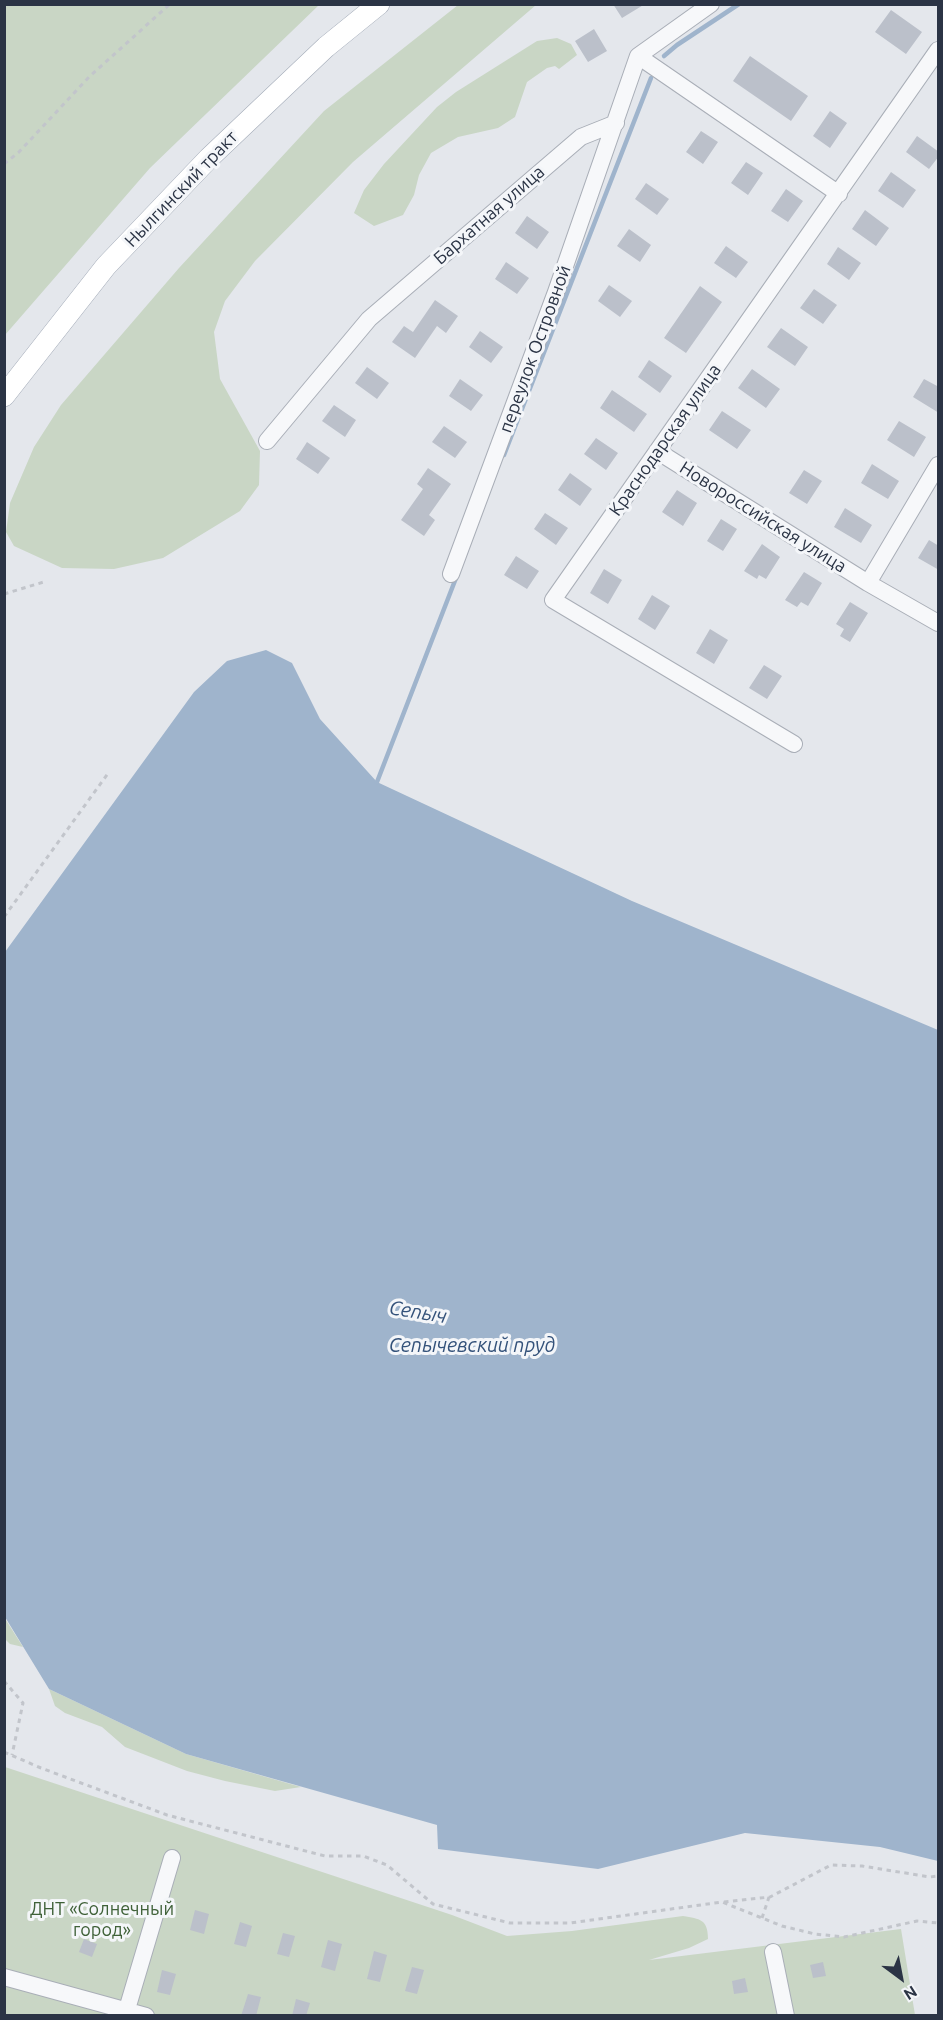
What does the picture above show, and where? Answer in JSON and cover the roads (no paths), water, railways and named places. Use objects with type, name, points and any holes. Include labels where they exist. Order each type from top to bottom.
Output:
[{"type":"main road","name":"Нылгинский тракт","points":[[4,396],[106,266],[201,166],[326,47],[379,4]]},
{"type":"street","points":[[615,123],[638,57],[711,4]]},
{"type":"street","name":"Краснодарская улица","points":[[794,744],[553,600],[939,50]]},
{"type":"street","points":[[638,57],[839,194]]},
{"type":"street","name":"Бархатная улица","points":[[267,441],[369,319],[581,137],[615,123]]},
{"type":"street","name":"переулок Островной","points":[[451,574],[556,292],[615,123]]},
{"type":"street","name":"Новороссийская улица","points":[[657,451],[868,583],[939,623]]},
{"type":"street","name":"Новороссийская улица","points":[[868,583],[939,465]]},
{"type":"street","points":[[126,2013],[172,1858]]},
{"type":"street","points":[[773,1952],[786,2016]]},
{"type":"street","points":[[4,1977],[126,2013],[146,2016]]},
{"type":"water","name":"Сепычевский пруд","points":[[266,650],[292,663],[320,719],[377,782],[632,901],[938,1030],[938,1861],[880,1847],[745,1833],[598,1869],[438,1849],[437,1825],[186,1754],[49,1689],[5,1617],[5,952],[194,692],[227,661]]},
{"type":"waterway","points":[[664,56],[739,4]]},
{"type":"waterway","points":[[504,455],[651,78]]},
{"type":"waterway","points":[[377,782],[456,578]]},
{"type":"water label","name":"Сепыч","points":[[418,1312]]},
{"type":"park label","name":"ДНТ «Солнечный город»","points":[[102,1919]]}]
